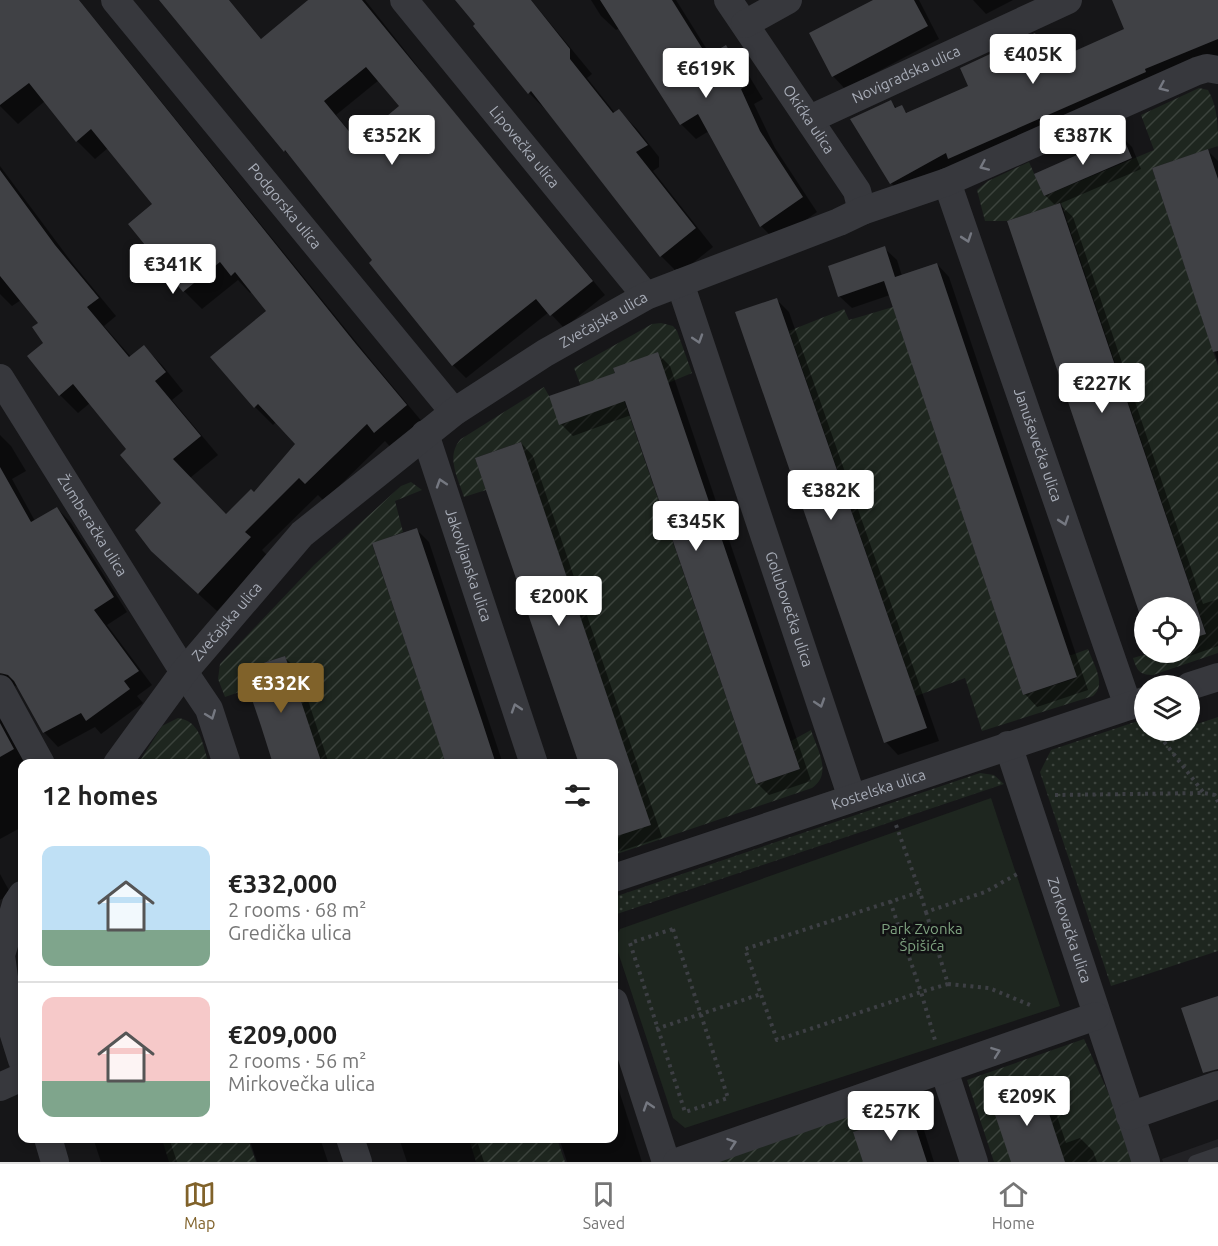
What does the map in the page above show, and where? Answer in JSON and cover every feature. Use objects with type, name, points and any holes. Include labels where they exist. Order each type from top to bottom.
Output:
[{"type":"street","name":"Podgorska ulica","points":[[115,0],[454,412]]},
{"type":"street","name":"Lipovečka ulica","points":[[404,0],[646,296]]},
{"type":"street","name":"Okićka ulica","points":[[728,0],[857,191],[862,211]]},
{"type":"street","points":[[744,24],[788,0]]},
{"type":"street","name":"Novigradska ulica","points":[[810,119],[1068,0]]},
{"type":"street","name":"Zvečajska ulica","points":[[121,759],[184,672],[302,534],[454,412],[545,353],[646,296],[839,222],[862,211],[948,182],[1197,71],[1207,68],[1218,70]]},
{"type":"street","name":"Januševečka ulica","points":[[948,182],[1134,698]]},
{"type":"street","name":"Golubovečka ulica","points":[[680,283],[852,798]]},
{"type":"street","name":"Žumberačka ulica","points":[[0,378],[209,709],[225,759]]},
{"type":"street","name":"Jakovljanska ulica","points":[[425,434],[532,759]]},
{"type":"street","points":[[1200,683],[1218,677]]},
{"type":"street","points":[[0,689],[38,759]]},
{"type":"street","name":"Kostelska ulica","points":[[618,877],[1134,705]]},
{"type":"street","name":"Zorkovačka ulica","points":[[1008,745],[1146,1162]]},
{"type":"street","points":[[18,901],[1,955],[10,1022],[18,1047]]},
{"type":"street","points":[[618,1014],[666,1162]]},
{"type":"street","points":[[677,1162],[1096,1016]]},
{"type":"street","points":[[944,1070],[974,1162]]},
{"type":"street","points":[[0,1087],[18,1079]]},
{"type":"street","points":[[1130,1116],[1218,1085]]},
{"type":"street","points":[[50,1143],[56,1162]]},
{"type":"street","points":[[352,1143],[358,1162]]},
{"type":"lane","points":[[1195,1162],[1218,1154]]},
{"type":"path","points":[[1163,741],[1203,793]]},
{"type":"path","points":[[1050,795],[1203,793],[1216,796],[1218,802]]},
{"type":"path","points":[[896,825],[920,892],[948,984]]},
{"type":"path","points":[[926,912],[985,892],[1046,859]]},
{"type":"path","points":[[920,892],[745,949],[777,1040],[948,984],[989,988],[1035,1007],[1044,1034]]},
{"type":"path","points":[[890,902],[921,992],[944,1070]]},
{"type":"path","points":[[673,929],[700,1014],[728,1098],[685,1112],[630,943],[673,929]]},
{"type":"path","points":[[626,1039],[761,994]]},
{"type":"shaded area","points":[[1218,1139],[1218,1162],[1163,1162],[1162,1159]]},
{"type":"green space","points":[[1199,88],[1208,90],[1216,110],[1218,146],[1152,168],[1218,366],[1218,653],[1200,659],[1200,635],[1206,633],[1200,615],[1200,597],[1194,597],[1061,203],[1007,221],[985,221],[977,190],[988,181],[1029,162],[1044,196],[1154,150],[1141,115]]},
{"type":"green space","points":[[893,307],[1023,695],[1076,678],[1069,656],[1088,649],[1099,680],[1099,686],[1093,696],[982,731],[965,678],[916,696],[789,331],[844,309],[849,320]]},
{"type":"green space","points":[[661,323],[673,326],[677,331],[692,373],[668,383],[613,368],[756,784],[800,769],[791,741],[811,730],[822,761],[822,776],[812,788],[618,854],[618,836],[650,824],[521,442],[475,458],[486,490],[464,497],[453,460],[456,446],[461,439],[544,387],[549,396],[591,413],[574,368],[652,324]]},
{"type":"green space","points":[[411,482],[422,490],[395,501],[403,532],[372,544],[445,759],[321,759],[285,656],[242,670],[248,689],[225,697],[218,679],[220,664],[314,565],[401,486]]},
{"type":"green space","points":[[1135,663],[1188,663],[1153,675],[1139,671]]},
{"type":"green space","points":[[1218,717],[1218,951],[1111,986],[1040,772],[1051,750],[1134,722],[1134,741],[1200,741],[1200,723]]},
{"type":"green space","points":[[178,718],[191,723],[202,740],[207,759],[141,759],[162,726]]},
{"type":"green space","points":[[980,773],[994,775],[1004,784],[618,914],[618,896]]},
{"type":"green space","name":"Park Zvonka Špišića","points":[[991,798],[1060,1006],[685,1128],[673,1118],[618,952],[620,929]]},
{"type":"green space","points":[[1084,1039],[1113,1103],[1133,1162],[994,1162],[967,1080]]},
{"type":"green space","points":[[916,1094],[928,1099],[932,1105],[854,1132],[863,1162],[713,1162]]},
{"type":"green space","points":[[163,1143],[249,1143],[256,1162],[169,1162]]},
{"type":"green space","points":[[470,1143],[558,1143],[565,1162],[476,1162]]},
{"type":"building","points":[[0,0],[79,0],[407,405],[374,433],[367,424],[305,484],[299,478],[245,532],[251,537],[198,594],[151,551],[135,530],[161,503],[120,455],[126,449],[73,384],[59,396],[27,356],[43,343],[32,327],[38,323],[0,276],[0,170],[55,245],[99,298],[87,307],[129,357],[144,345],[166,372],[155,381],[201,436],[173,459],[226,514],[251,489],[254,492],[295,444],[258,404],[254,408],[210,357],[266,311],[235,272],[231,276],[220,262],[183,292],[128,224],[152,204],[91,129],[76,142],[29,83],[0,105]]},
{"type":"building","points":[[159,0],[229,0],[261,39],[308,0],[362,0],[593,281],[550,316],[536,299],[452,366],[369,263],[372,260],[285,150],[284,152]],"holes":[[[366,67],[399,106],[357,141],[324,101]]]},
{"type":"building","points":[[455,0],[531,0],[570,49],[570,59],[613,113],[619,109],[648,145],[636,152],[696,228],[660,257],[531,91],[528,94]]},
{"type":"building","points":[[600,0],[672,0],[707,56],[726,45],[749,84],[741,89],[760,131],[803,197],[760,227],[698,114],[680,125]]},
{"type":"building","points":[[873,0],[914,0],[928,26],[832,77],[809,33]]},
{"type":"building","points":[[1112,0],[1218,0],[1218,39],[1145,69],[1146,72],[948,159],[946,153],[890,184],[850,119],[891,100],[895,108],[902,105],[906,113],[968,86],[960,68],[1035,33],[1048,63],[1124,29]]},
{"type":"building","points":[[1122,135],[1132,158],[1044,196],[1034,174]]},
{"type":"building","points":[[1208,149],[1218,179],[1218,351],[1213,352],[1152,168]]},
{"type":"building","points":[[1060,203],[1193,597],[1134,597],[1007,221]]},
{"type":"building","points":[[885,246],[895,277],[937,263],[1077,677],[1023,695],[884,281],[838,297],[828,266]]},
{"type":"building","points":[[777,298],[927,728],[884,743],[735,312]]},
{"type":"building","points":[[658,352],[800,769],[756,784],[625,401],[559,425],[549,396],[615,373],[613,368]]},
{"type":"building","points":[[521,442],[651,825],[618,836],[618,759],[577,759],[475,458]]},
{"type":"building","points":[[0,467],[31,522],[57,507],[114,597],[94,610],[139,671],[124,681],[130,689],[86,721],[81,713],[43,733],[14,681],[8,675],[0,673]]},
{"type":"building","points":[[417,528],[494,759],[444,759],[372,543]]},
{"type":"building","points":[[1200,616],[1206,634],[1200,636]]},
{"type":"building","points":[[285,656],[320,759],[271,759],[242,670]]},
{"type":"building","points":[[0,723],[14,749],[0,757]]},
{"type":"building","points":[[1218,996],[1218,1069],[1203,1073],[1181,1008]]},
{"type":"building","points":[[1039,1083],[1065,1162],[1011,1162],[990,1100]]},
{"type":"building","points":[[911,1113],[927,1162],[863,1162],[853,1132]]}]
